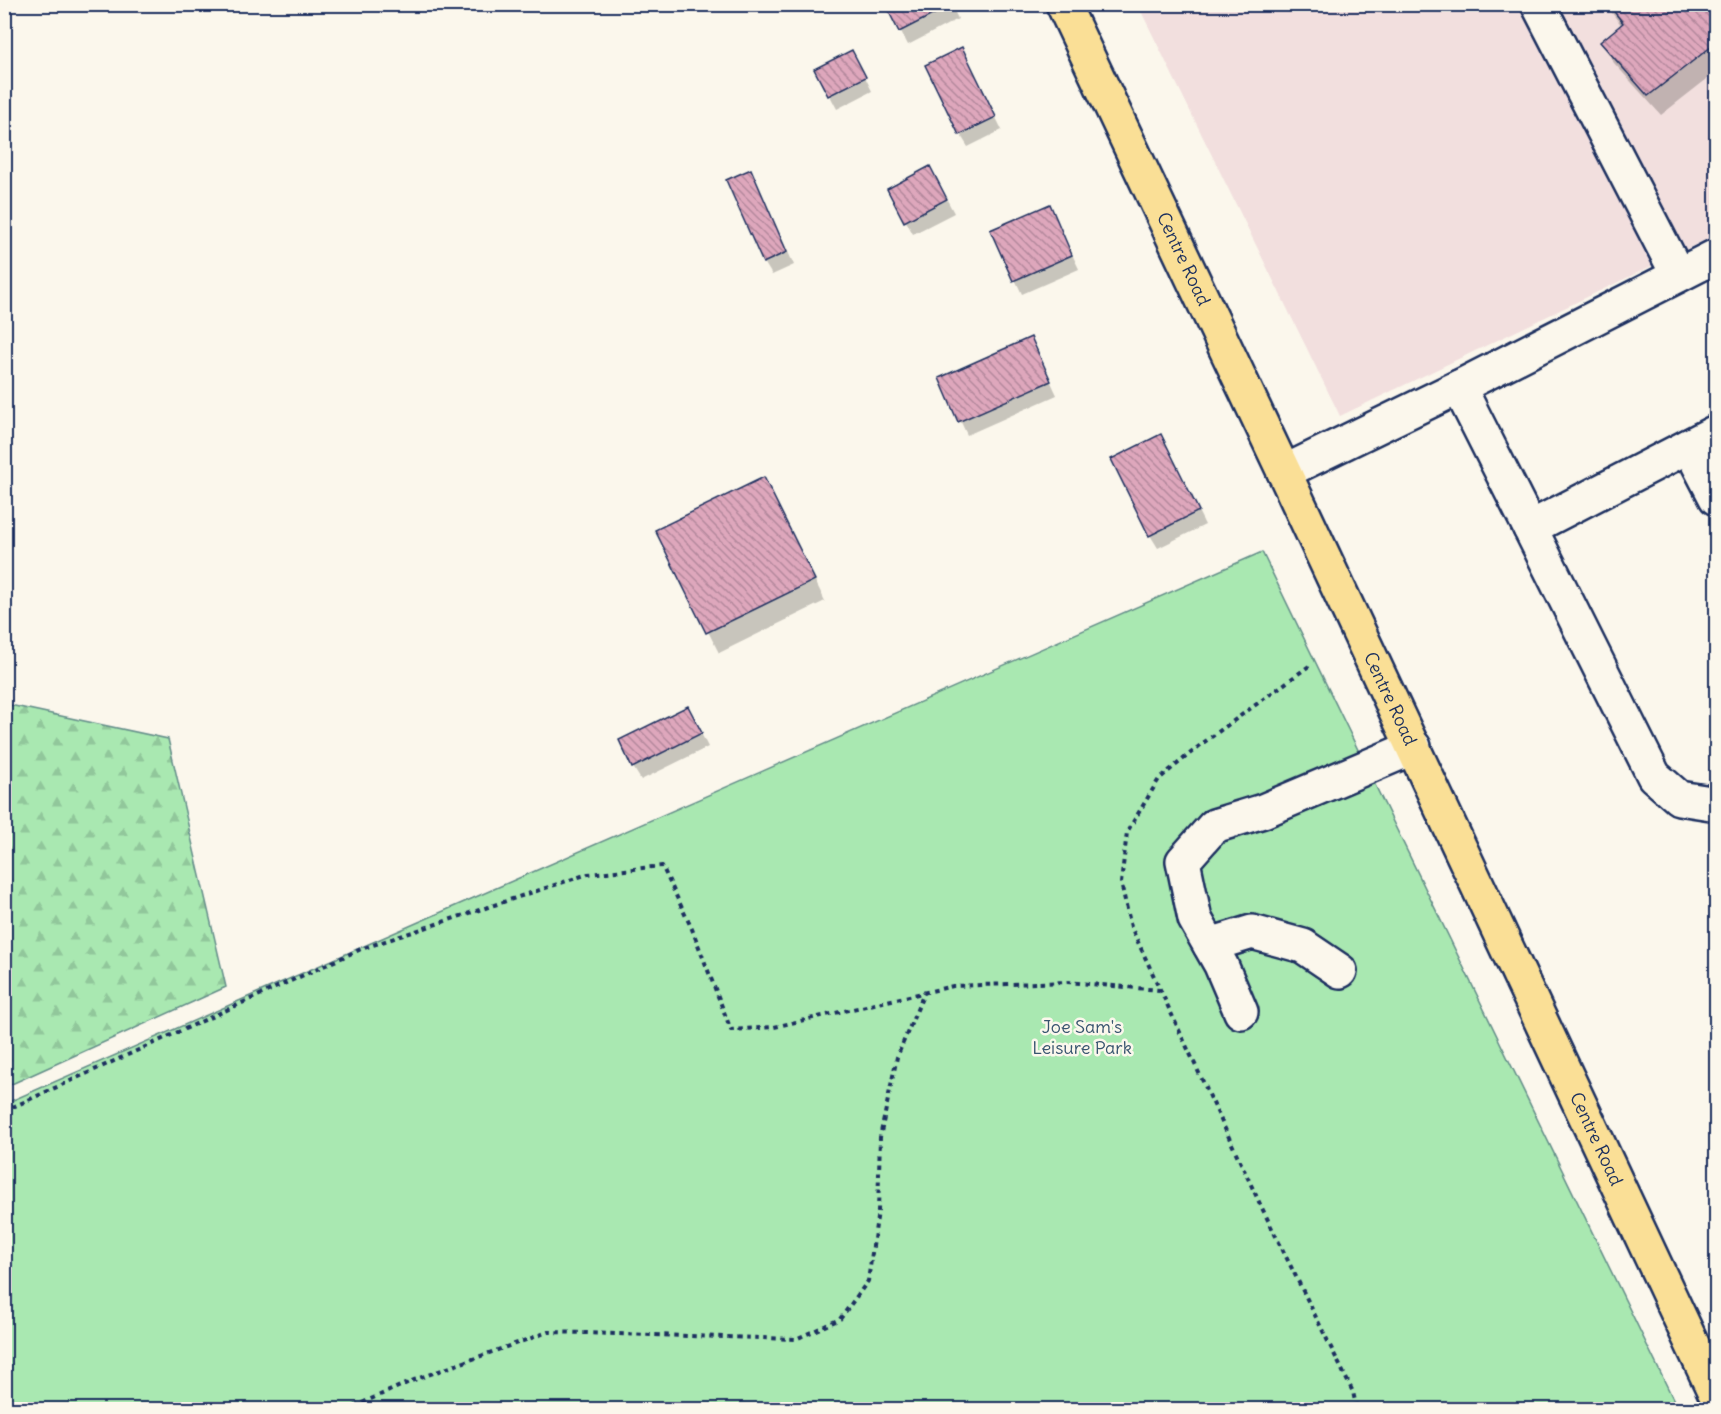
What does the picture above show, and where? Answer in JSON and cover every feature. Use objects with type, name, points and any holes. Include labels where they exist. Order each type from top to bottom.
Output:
[{"type":"main road","name":"Centre Road","points":[[1066,6],[1716,1395]]},
{"type":"lane","points":[[1538,4],[1678,275]]},
{"type":"lane","points":[[1284,472],[1459,387],[1716,256]]},
{"type":"lane","points":[[1459,387],[1654,776],[1679,798],[1711,803],[1716,801]]},
{"type":"lane","points":[[1530,528],[1703,439],[1716,498]]},
{"type":"lane","points":[[1241,1012],[1221,965],[1195,919],[1183,861],[1214,826],[1263,811],[1414,747]]},
{"type":"lane","points":[[1210,945],[1252,932],[1303,946],[1340,971]]},
{"type":"path","points":[[4,1111],[361,949],[588,874],[662,866],[692,929],[731,1030],[774,1027],[953,986],[1067,982],[1160,990]]},
{"type":"path","points":[[346,1410],[414,1380],[548,1332],[796,1340],[840,1318],[868,1281],[878,1211],[880,1137],[897,1058],[925,992]]},
{"type":"shaded area","points":[[1138,5],[1716,5],[1716,235],[1340,416]]},
{"type":"green space","name":"Joe Sam's Leisure Park","points":[[1262,552],[1678,1409],[5,1409],[4,1104]]},
{"type":"green space","points":[[5,704],[168,739],[226,987],[5,1087]]},
{"type":"building","points":[[885,4],[952,4],[952,5],[899,32]]},
{"type":"building","points":[[1608,4],[1716,4],[1716,43],[1648,96],[1600,42],[1623,23]]},
{"type":"building","points":[[962,47],[996,117],[959,135],[925,65]]},
{"type":"building","points":[[852,50],[866,77],[828,96],[814,69]]},
{"type":"building","points":[[930,166],[947,199],[904,222],[887,189]]},
{"type":"building","points":[[751,169],[787,252],[763,263],[726,180]]},
{"type":"building","points":[[1050,204],[1072,255],[1013,281],[990,230]]},
{"type":"building","points":[[1031,337],[1051,381],[958,422],[939,378]]},
{"type":"building","points":[[1161,434],[1199,511],[1149,536],[1111,459]]},
{"type":"building","points":[[764,477],[815,580],[706,633],[655,530]]},
{"type":"building","points":[[688,706],[702,733],[632,768],[619,740]]}]
